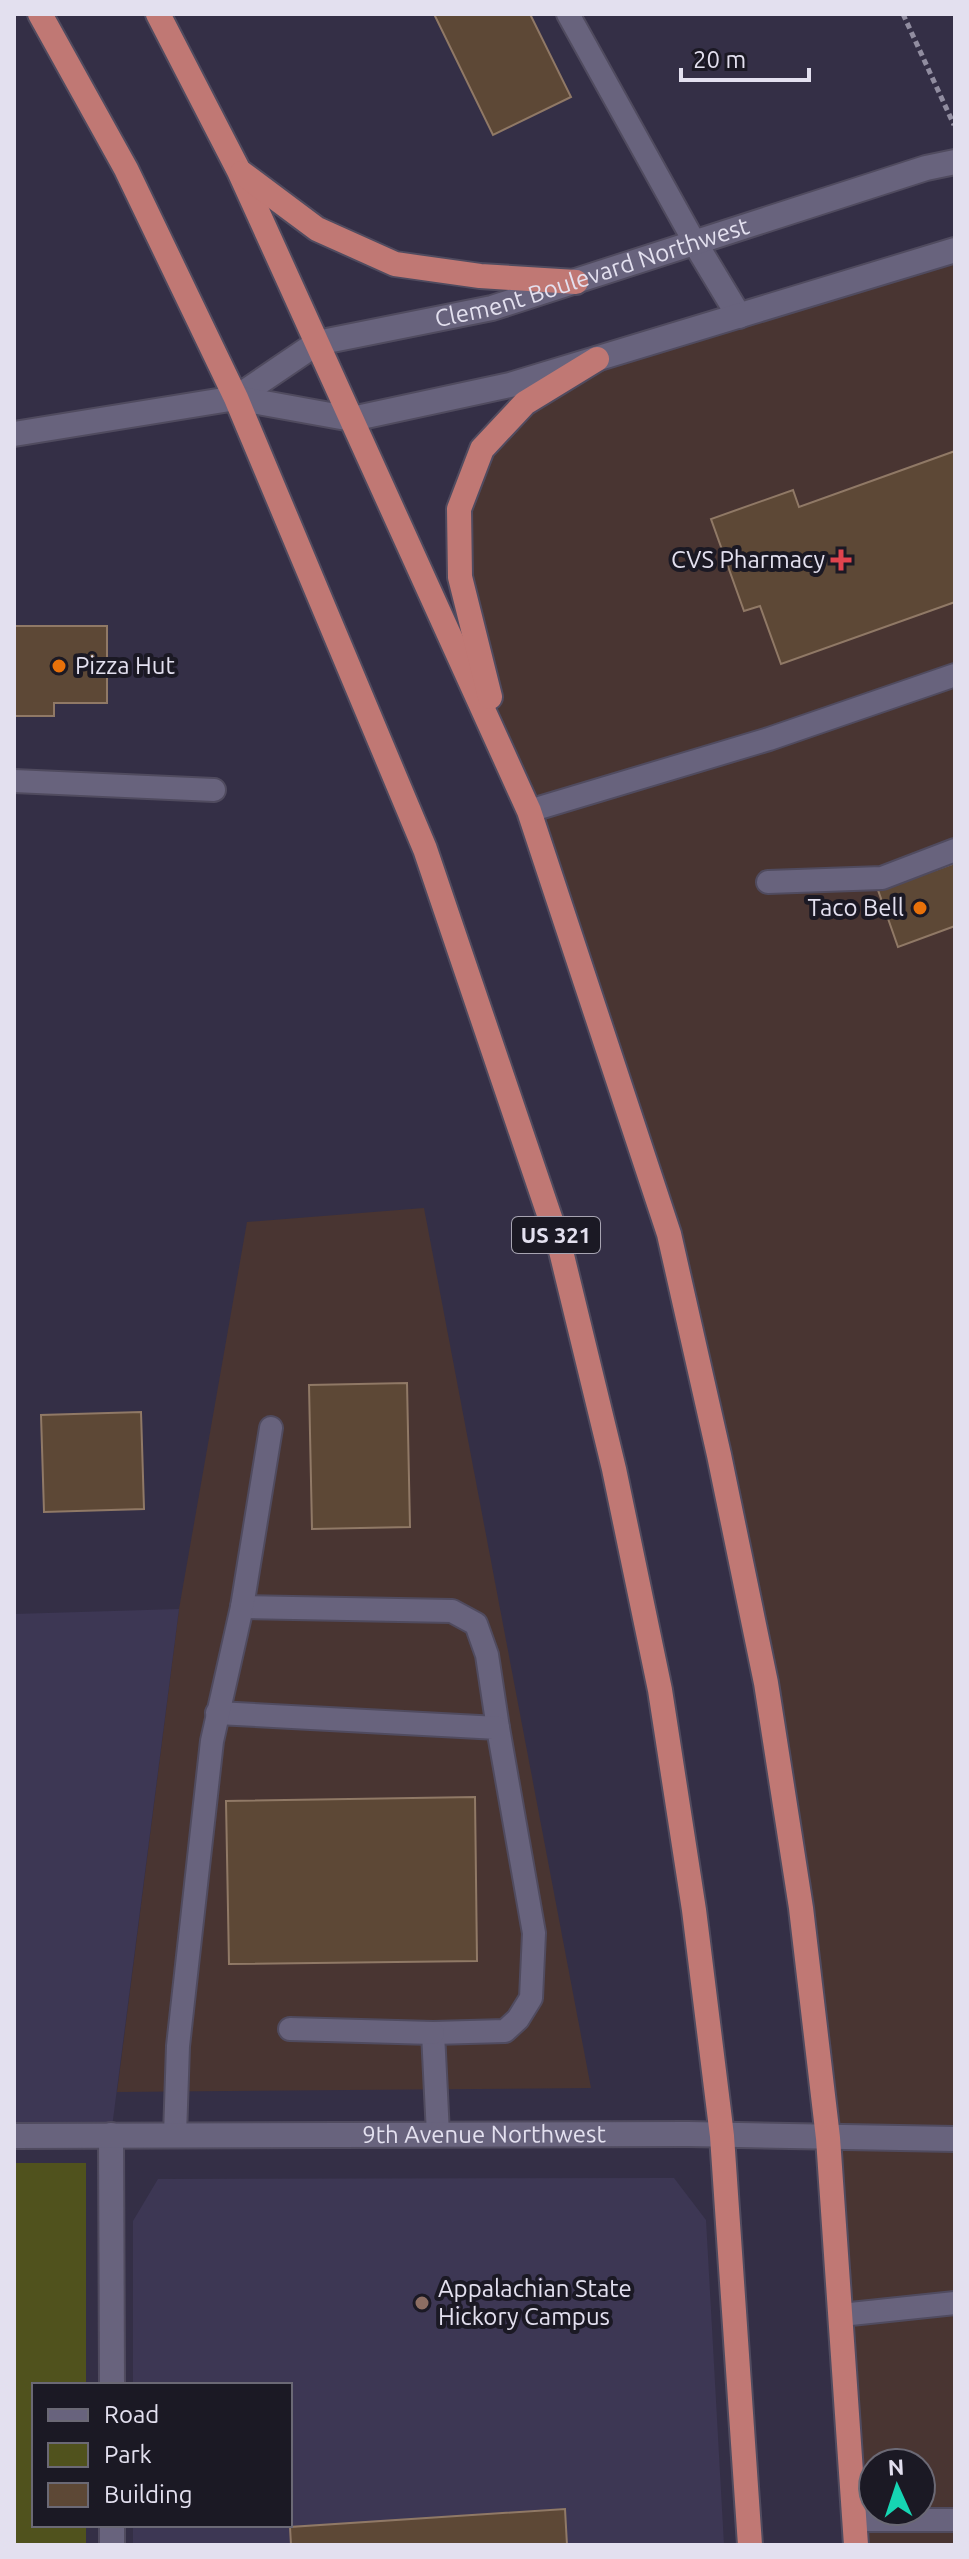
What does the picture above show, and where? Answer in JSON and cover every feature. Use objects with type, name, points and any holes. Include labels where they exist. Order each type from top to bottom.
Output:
[{"type":"highway","name":"US 321","points":[[40,14],[126,169],[236,398],[425,849],[560,1247],[614,1469],[660,1690],[694,1910],[722,2136],[750,2545]]},
{"type":"highway","points":[[158,14],[239,171],[529,811],[669,1234],[766,1683],[801,1908],[828,2138],[856,2545]]},
{"type":"highway","points":[[239,171],[317,229],[395,264],[480,276],[576,282]]},
{"type":"highway","points":[[503,754],[460,577],[459,509],[482,449],[525,403],[597,359]]},
{"type":"street","name":"Clement Boulevard Northwest","points":[[236,398],[317,343],[492,308],[926,168],[955,162]]},
{"type":"street","points":[[695,243],[739,316]]},
{"type":"street","name":"Clement Boulevard Northwest","points":[[14,434],[236,398],[352,419],[510,385],[955,250]]},
{"type":"street","name":"9th Avenue Northwest","points":[[14,2136],[438,2134],[955,2139]]},
{"type":"street","points":[[111,2135],[112,2383]]},
{"type":"lane","points":[[568,14],[695,243]]},
{"type":"lane","points":[[529,811],[769,739],[955,675]]},
{"type":"lane","points":[[14,781],[214,790]]},
{"type":"lane","points":[[768,882],[882,878],[955,850]]},
{"type":"lane","points":[[175,2135],[178,2046],[210,1756],[242,1607],[271,1428]]},
{"type":"lane","points":[[242,1607],[452,1611],[476,1624],[487,1655],[534,1933],[531,1998],[518,2019],[505,2031],[433,2033],[290,2029]]},
{"type":"lane","points":[[217,1713],[498,1728]]},
{"type":"lane","points":[[433,2033],[438,2134]]},
{"type":"lane","points":[[841,2315],[955,2303]]},
{"type":"lane","points":[[855,2520],[955,2520]]},
{"type":"path","points":[[903,14],[954,125]]},
{"type":"shaded area","points":[[955,250],[955,2545],[856,2545],[801,1908],[669,1234],[503,754],[459,509],[482,449],[597,359]]},
{"type":"shaded area","points":[[424,1208],[591,2088],[117,2092],[179,1609],[247,1222]]},
{"type":"shaded area","points":[[179,1609],[111,2135],[14,2136],[14,1614]]},
{"type":"shaded area","name":"Appalachian State Hickory Campus","points":[[674,2178],[706,2220],[724,2545],[133,2545],[133,2527],[292,2527],[292,2383],[133,2383],[133,2221],[158,2179]]},
{"type":"green space","points":[[14,2163],[86,2163],[86,2383],[32,2383],[32,2527],[86,2527],[86,2545],[14,2545]]},
{"type":"building","points":[[434,14],[530,14],[571,97],[493,135]]},
{"type":"building","name":"CVS Pharmacy","points":[[955,451],[955,602],[781,664],[760,606],[744,611],[711,519],[793,490],[799,507]]},
{"type":"building","points":[[14,626],[107,626],[107,703],[54,703],[54,716],[14,716]]},
{"type":"building","name":"Taco Bell","points":[[955,863],[955,926],[898,947],[878,890]]},
{"type":"building","points":[[407,1383],[410,1527],[312,1529],[309,1385]]},
{"type":"building","points":[[141,1412],[144,1509],[44,1512],[41,1415]]},
{"type":"building","points":[[475,1797],[477,1961],[229,1964],[226,1801]]},
{"type":"building","points":[[565,2509],[567,2545],[291,2545],[292,2527]]},
{"type":"place","name":"CVS Pharmacy","points":[[841,560]]},
{"type":"place","name":"Pizza Hut","points":[[59,666]]},
{"type":"place","name":"Taco Bell","points":[[920,908]]},
{"type":"place","name":"Appalachian State Hickory Campus","points":[[422,2303]]}]
